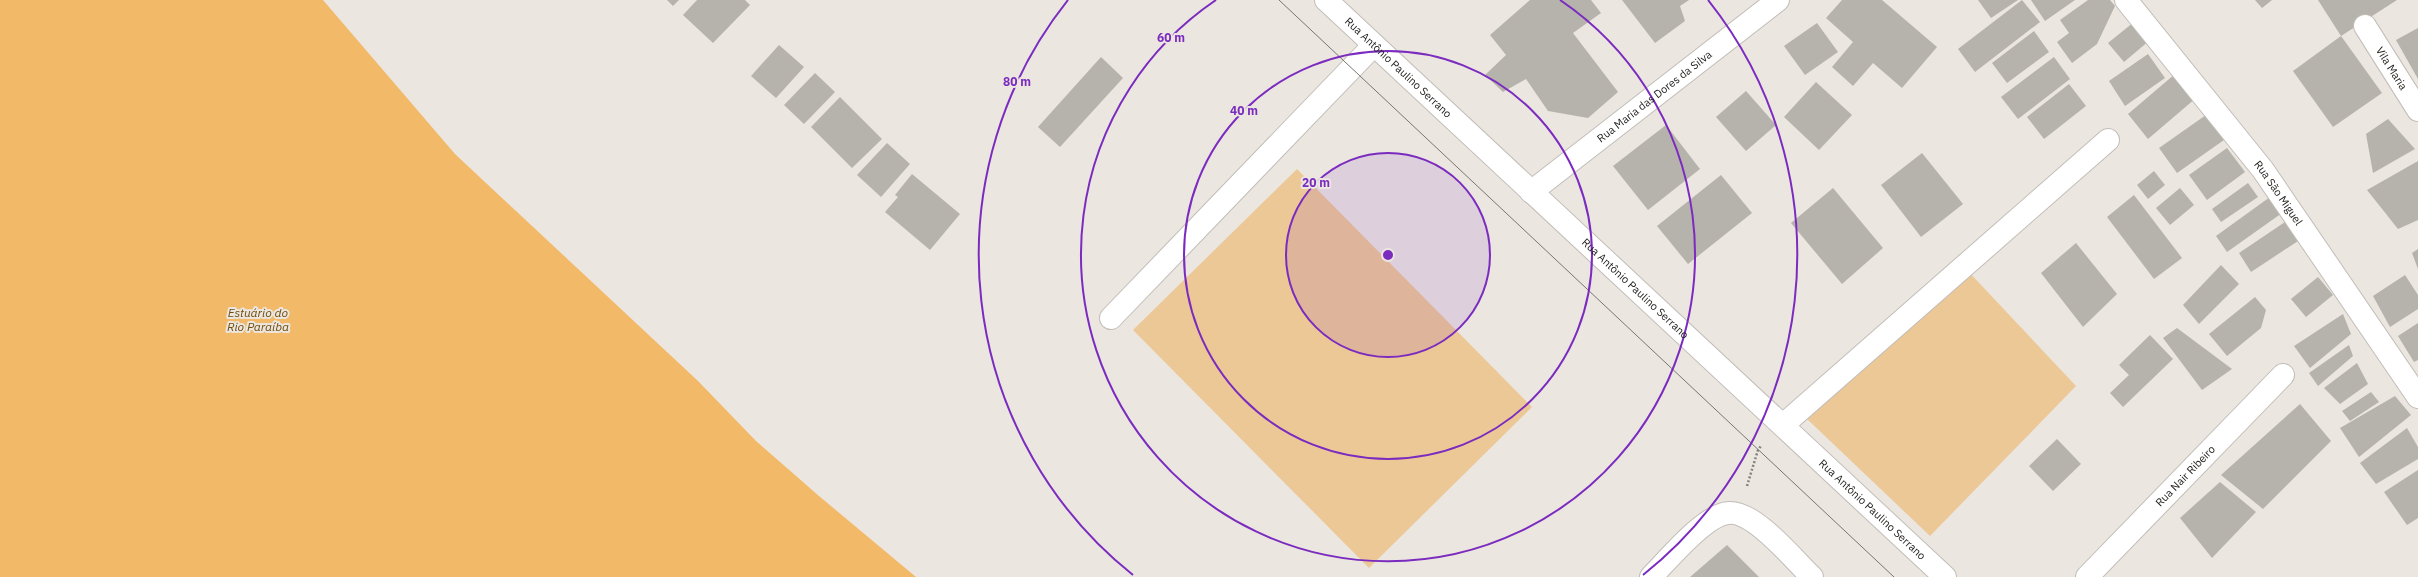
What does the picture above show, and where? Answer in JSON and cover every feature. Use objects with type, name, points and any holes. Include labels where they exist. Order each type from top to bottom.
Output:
[{"type":"street","name":"Rua Antônio Paulino Serrano","points":[[1326,0],[1945,577]]},
{"type":"street","name":"Rua Maria das Dores da Silva","points":[[1531,192],[1778,0]]},
{"type":"street","name":"Rua São Miguel","points":[[2126,0],[2263,170],[2412,374],[2418,397]]},
{"type":"street","name":"Vila Maria","points":[[2365,26],[2418,110]]},
{"type":"street","points":[[1111,318],[1374,45]]},
{"type":"street","points":[[1783,425],[2108,140]]},
{"type":"street","name":"Rua Nair Ribeiro","points":[[2087,577],[2283,375]]},
{"type":"street","points":[[1651,577],[1708,522],[1728,513],[1740,514],[1754,521],[1812,577]]},
{"type":"path","points":[[1740,514],[1758,450],[1783,425]]},
{"type":"shaded area","points":[[1297,169],[1532,407],[1369,568],[1133,330]]},
{"type":"shaded area","points":[[1967,270],[2076,386],[1930,536],[1806,418]]},
{"type":"water","name":"Estuário do Rio Paraíba","points":[[0,0],[323,0],[455,154],[698,381],[756,441],[916,577],[0,577]]},
{"type":"building","points":[[667,0],[679,0],[673,6]]},
{"type":"building","points":[[697,0],[745,0],[750,5],[713,43],[683,15]]},
{"type":"building","points":[[1530,0],[1591,0],[1601,13],[1573,33],[1618,92],[1588,118],[1548,111],[1526,79],[1503,92],[1485,75],[1506,55],[1490,35]]},
{"type":"building","points":[[1622,0],[1689,0],[1680,6],[1685,21],[1655,43]]},
{"type":"building","points":[[1842,0],[1882,0],[1937,47],[1902,88],[1873,63],[1853,86],[1832,67],[1853,42],[1826,18]]},
{"type":"building","points":[[1978,0],[2018,0],[1991,18]]},
{"type":"building","points":[[2022,0],[2040,22],[1975,72],[1958,49]]},
{"type":"building","points":[[2031,0],[2075,0],[2045,21]]},
{"type":"building","points":[[2088,0],[2110,0],[2115,6],[2097,44],[2072,63],[2057,42],[2069,33],[2060,20]]},
{"type":"building","points":[[2255,0],[2272,0],[2262,8]]},
{"type":"building","points":[[2318,0],[2397,0],[2341,36]]},
{"type":"building","points":[[2134,22],[2150,40],[2124,62],[2108,43]]},
{"type":"building","points":[[1817,23],[1838,52],[1805,75],[1784,46]]},
{"type":"building","points":[[2418,28],[2418,79],[2396,40]]},
{"type":"building","points":[[2034,31],[2049,52],[2007,83],[1992,63]]},
{"type":"building","points":[[2341,36],[2382,93],[2333,127],[2293,71]]},
{"type":"building","points":[[779,45],[804,67],[776,98],[751,76]]},
{"type":"building","points":[[2148,54],[2165,78],[2125,106],[2109,81]]},
{"type":"building","points":[[1101,57],[1123,78],[1060,147],[1038,127]]},
{"type":"building","points":[[2054,57],[2070,79],[2018,119],[2001,97]]},
{"type":"building","points":[[815,73],[835,92],[804,124],[784,105]]},
{"type":"building","points":[[2175,74],[2196,98],[2148,139],[2128,114]]},
{"type":"building","points":[[1816,82],[1852,115],[1819,150],[1784,117]]},
{"type":"building","points":[[2069,84],[2086,106],[2044,139],[2027,117]]},
{"type":"building","points":[[1746,91],[1776,125],[1746,151],[1716,117]]},
{"type":"building","points":[[840,97],[882,139],[852,168],[811,127]]},
{"type":"building","points":[[2206,115],[2224,140],[2177,173],[2159,148]]},
{"type":"building","points":[[2388,119],[2415,149],[2373,173],[2366,134]]},
{"type":"building","points":[[1666,125],[1700,169],[1648,210],[1613,166]]},
{"type":"building","points":[[887,143],[910,164],[881,197],[857,175]]},
{"type":"building","points":[[2227,148],[2245,172],[2207,200],[2189,175]]},
{"type":"building","points":[[1922,153],[1963,204],[1921,237],[1881,185]]},
{"type":"building","points":[[2418,161],[2418,220],[2398,229],[2367,190]]},
{"type":"building","points":[[2154,171],[2165,185],[2148,199],[2137,185]]},
{"type":"building","points":[[912,174],[960,214],[930,250],[885,212],[898,197],[895,195]]},
{"type":"building","points":[[1721,175],[1752,213],[1688,264],[1657,226]]},
{"type":"building","points":[[2248,183],[2258,197],[2221,222],[2212,209]]},
{"type":"building","points":[[1833,188],[1883,248],[1842,284],[1791,223]]},
{"type":"building","points":[[2180,188],[2194,205],[2170,225],[2156,208]]},
{"type":"building","points":[[2134,195],[2182,258],[2154,279],[2107,217]]},
{"type":"building","points":[[2270,197],[2282,213],[2227,252],[2216,236]]},
{"type":"building","points":[[2285,222],[2298,241],[2251,272],[2239,253]]},
{"type":"building","points":[[2076,243],[2117,294],[2083,327],[2041,273]]},
{"type":"building","points":[[2418,249],[2418,269],[2412,253]]},
{"type":"building","points":[[2221,265],[2239,284],[2199,324],[2183,305]]},
{"type":"building","points":[[2405,275],[2418,295],[2418,309],[2390,327],[2373,296]]},
{"type":"building","points":[[2318,277],[2333,295],[2306,317],[2291,299]]},
{"type":"building","points":[[2255,297],[2266,310],[2261,328],[2227,356],[2209,334]]},
{"type":"building","points":[[2343,314],[2351,334],[2310,368],[2294,346]]},
{"type":"building","points":[[2418,323],[2418,360],[2414,362],[2398,336]]},
{"type":"building","points":[[2177,328],[2232,369],[2202,390],[2163,338]]},
{"type":"building","points":[[2150,335],[2173,359],[2123,407],[2110,393],[2129,375],[2119,365]]},
{"type":"building","points":[[2349,345],[2353,356],[2318,386],[2309,373]]},
{"type":"building","points":[[2357,363],[2368,384],[2340,404],[2324,388]]},
{"type":"building","points":[[2371,392],[2379,402],[2350,421],[2342,411]]},
{"type":"building","points":[[2395,396],[2411,415],[2359,457],[2340,428]]},
{"type":"building","points":[[2300,404],[2331,441],[2263,509],[2221,475]]},
{"type":"building","points":[[2407,428],[2418,447],[2418,459],[2376,484],[2360,463]]},
{"type":"building","points":[[2057,439],[2081,464],[2053,491],[2029,466]]},
{"type":"building","points":[[2418,470],[2418,518],[2407,525],[2384,492]]},
{"type":"building","points":[[2220,482],[2256,512],[2212,558],[2180,518]]},
{"type":"building","points":[[1727,545],[1759,577],[1690,577]]},
{"type":"tram line","points":[[1279,0],[1894,577]]}]
